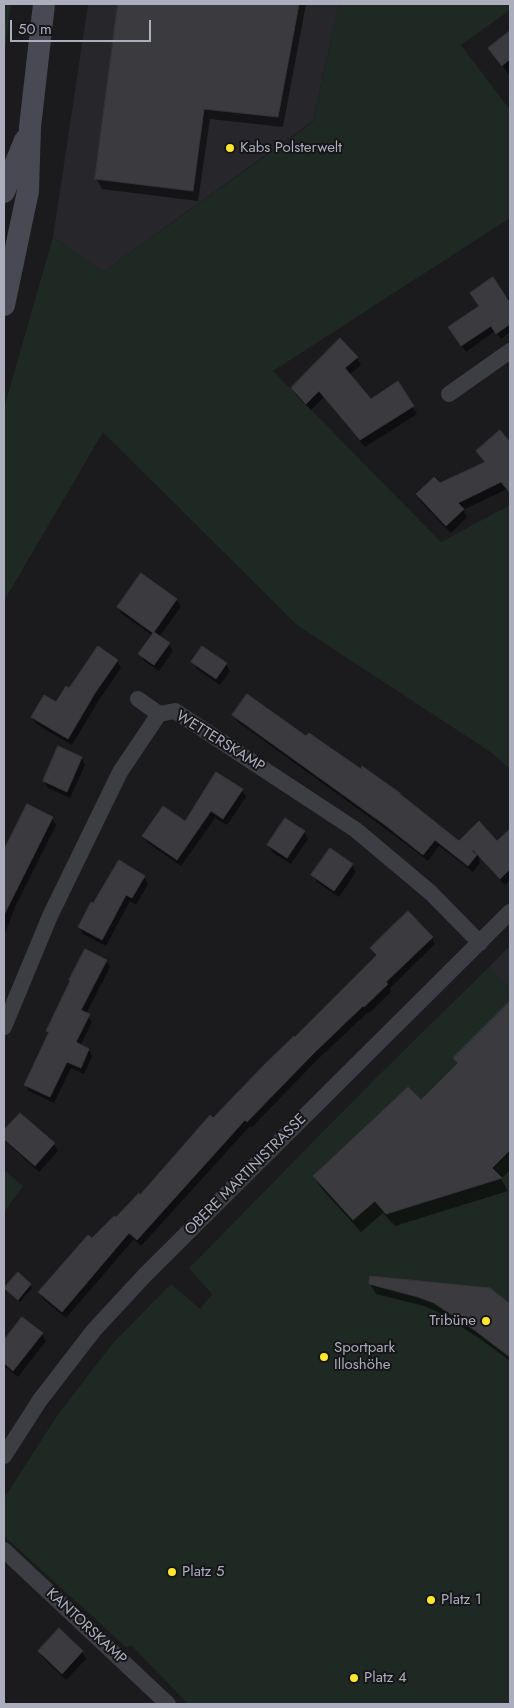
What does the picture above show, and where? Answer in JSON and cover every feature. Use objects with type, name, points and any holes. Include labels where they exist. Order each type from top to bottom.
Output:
[{"type":"main road","points":[[4,305],[28,191],[30,127],[44,4]]},
{"type":"main road","points":[[4,192],[30,127]]},
{"type":"street","points":[[449,394],[510,351]]},
{"type":"street","points":[[138,699],[159,714]]},
{"type":"street","name":"WETTERSKAMP","points":[[4,1027],[50,916],[116,781],[159,714],[175,710],[356,830],[431,893],[480,943]]},
{"type":"street","name":"OBERE MARTINISTRASSE","points":[[4,1456],[40,1400],[94,1330],[145,1275],[510,912]]},
{"type":"street","name":"KANTORSKAMP","points":[[4,1550],[168,1704]]},
{"type":"shaded area","points":[[4,4],[11,4],[4,58]]},
{"type":"shaded area","points":[[88,4],[339,4],[313,121],[103,272],[53,237]]},
{"type":"shaded area","points":[[339,4],[510,4],[510,10],[461,45],[510,110],[510,218],[273,371],[441,542],[510,505],[510,769],[492,753],[297,625],[103,432],[4,601],[4,408],[53,237],[103,272],[313,122]]},
{"type":"shaded area","points":[[510,946],[510,989],[489,967]]},
{"type":"shaded area","name":"Sportpark Illoshöhe","points":[[489,967],[510,989],[510,1704],[188,1704],[131,1645],[126,1647],[4,1536],[4,1498],[57,1416],[113,1343],[171,1284],[200,1309],[212,1294],[189,1268],[375,1079]]},
{"type":"shaded area","points":[[4,1170],[23,1186],[4,1212]]},
{"type":"building","points":[[118,4],[299,4],[278,117],[204,109],[193,191],[95,179]]},
{"type":"building","points":[[510,31],[510,59],[502,66],[488,48]]},
{"type":"building","points":[[493,277],[510,303],[510,324],[496,334],[491,326],[461,346],[448,327],[479,306],[470,293]]},
{"type":"building","points":[[340,338],[358,357],[345,368],[371,399],[398,381],[414,406],[360,440],[319,391],[306,404],[291,388]]},
{"type":"building","points":[[500,430],[510,442],[510,493],[501,482],[458,503],[464,509],[446,526],[416,494],[434,477],[440,483],[485,462],[476,451]]},
{"type":"building","points":[[141,573],[177,599],[154,632],[170,643],[154,665],[138,654],[153,633],[117,607]]},
{"type":"building","points":[[98,646],[118,660],[95,693],[68,739],[31,717],[44,695],[56,702],[66,686],[69,688]]},
{"type":"building","points":[[202,646],[227,663],[216,679],[191,662]]},
{"type":"building","points":[[247,694],[306,736],[309,733],[361,769],[362,766],[400,793],[459,841],[479,821],[497,841],[510,829],[510,869],[500,879],[473,850],[477,855],[468,866],[435,840],[423,855],[385,825],[232,715]]},
{"type":"building","points":[[58,746],[82,757],[67,792],[43,781]]},
{"type":"building","points":[[216,772],[243,789],[223,819],[211,811],[177,860],[142,836],[163,806],[185,821]]},
{"type":"building","points":[[27,804],[53,817],[4,915],[4,850]]},
{"type":"building","points":[[285,818],[305,831],[287,858],[267,845]]},
{"type":"building","points":[[330,848],[353,864],[334,891],[311,875]]},
{"type":"building","points":[[119,860],[145,876],[132,898],[126,895],[102,940],[78,927],[91,902],[93,903]]},
{"type":"building","points":[[408,911],[433,937],[386,982],[388,984],[313,1054],[247,1122],[245,1120],[137,1240],[129,1233],[62,1312],[38,1292],[88,1235],[92,1238],[139,1193],[140,1195],[210,1115],[213,1118],[266,1063],[295,1037],[377,955],[370,948]]},
{"type":"building","points":[[85,949],[107,960],[81,1010],[90,1014],[76,1042],[89,1049],[81,1068],[67,1062],[50,1097],[24,1085],[49,1032],[46,1031]]},
{"type":"building","points":[[510,1001],[510,1150],[492,1168],[502,1178],[386,1214],[375,1201],[353,1220],[313,1176],[408,1087],[421,1100],[458,1063],[453,1058]]},
{"type":"building","points":[[20,1113],[55,1143],[35,1166],[4,1139],[4,1130]]},
{"type":"building","points":[[18,1272],[31,1284],[18,1300],[4,1288]]},
{"type":"building","name":"Tribüne","points":[[370,1276],[490,1288],[510,1304],[510,1357],[434,1303],[369,1284]]},
{"type":"building","points":[[22,1317],[43,1333],[13,1371],[4,1363],[4,1340]]},
{"type":"building","points":[[59,1628],[83,1651],[62,1674],[38,1651]]},
{"type":"place","name":"Kabs Polsterwelt","points":[[230,148]]},
{"type":"place","name":"Tribüne","points":[[486,1321]]},
{"type":"place","name":"Sportpark Illoshöhe","points":[[324,1357]]},
{"type":"place","name":"Platz 5","points":[[172,1572]]},
{"type":"place","name":"Platz 1","points":[[431,1600]]},
{"type":"place","name":"Platz 4","points":[[354,1678]]}]
